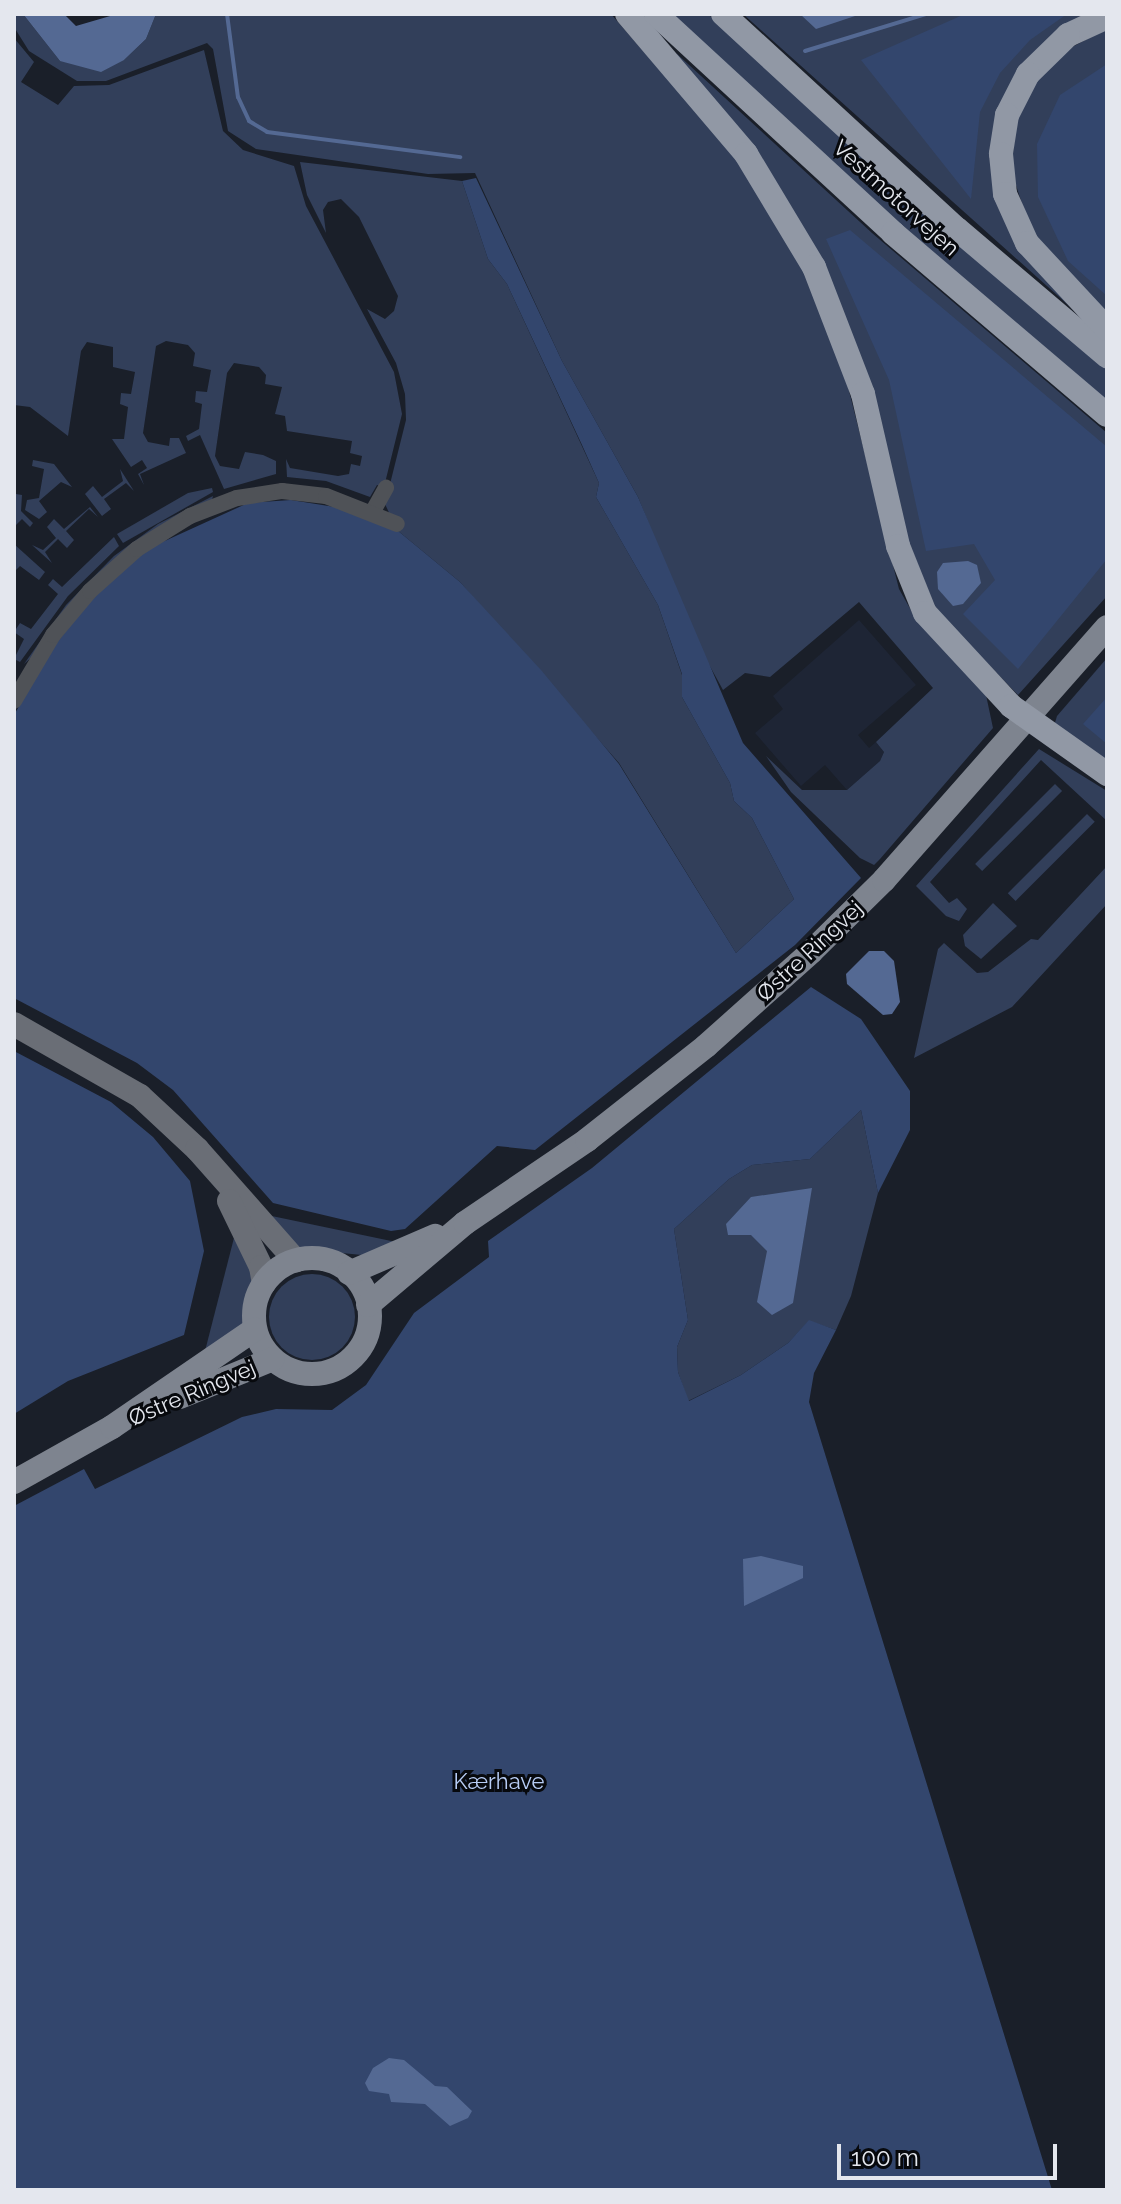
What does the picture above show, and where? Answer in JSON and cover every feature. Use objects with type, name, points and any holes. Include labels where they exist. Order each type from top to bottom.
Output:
[{"type":"highway","points":[[627,14],[746,154],[796,232],[832,304],[863,394],[898,546],[918,598],[958,654],[1027,719],[1107,774]]},
{"type":"highway","name":"Vestmotorvejen","points":[[656,14],[893,233],[1107,415]]},
{"type":"highway","name":"Vestmotorvejen","points":[[723,14],[957,229],[1107,356]]},
{"type":"highway","points":[[1107,17],[1068,35],[1028,74],[1007,115],[1001,154],[1005,194],[1027,243],[1107,329]]},
{"type":"main road","name":"Østre Ringvej","points":[[368,1305],[465,1223],[587,1140],[741,1015],[866,899],[1107,627]]},
{"type":"main road","name":"Østre Ringvej","points":[[349,1273],[465,1223]]},
{"type":"main road","points":[[325,1260],[349,1273],[368,1305],[366,1337],[337,1368],[311,1374],[273,1359],[255,1329],[256,1302],[264,1284],[296,1261],[325,1260]]},
{"type":"main road","name":"Østre Ringvej","points":[[14,1482],[112,1427],[255,1329]]},
{"type":"main road","name":"Østre Ringvej","points":[[112,1427],[273,1359]]},
{"type":"street","points":[[372,513],[386,488]]},
{"type":"street","points":[[14,701],[41,653],[83,598],[130,555],[176,524],[224,503],[282,491],[326,496],[397,524]]},
{"type":"street","points":[[14,1024],[140,1096],[197,1149],[215,1173],[296,1261]]},
{"type":"street","points":[[215,1173],[261,1267],[264,1284]]},
{"type":"shaded area","points":[[14,14],[23,14],[60,61],[124,60],[146,39],[156,14],[611,14],[732,153],[800,261],[845,375],[899,589],[916,619],[986,695],[993,728],[874,865],[860,858],[791,792],[766,756],[802,790],[847,790],[880,761],[884,752],[876,742],[933,688],[859,602],[770,677],[745,673],[723,690],[695,639],[638,497],[562,361],[475,173],[428,174],[256,149],[228,131],[213,49],[207,43],[106,81],[77,81],[29,51],[14,27]]},
{"type":"shaded area","points":[[23,14],[64,14],[76,26],[117,14],[156,14],[146,39],[124,60],[101,72],[60,61]]},
{"type":"shaded area","points":[[670,14],[708,14],[979,261],[1107,368],[1107,403],[891,219]]},
{"type":"shaded area","points":[[743,14],[1096,14],[1044,46],[994,174],[1086,321]]},
{"type":"shaded area","points":[[800,14],[861,14],[816,29]]},
{"type":"shaded area","points":[[1107,29],[1107,316],[1031,231],[1011,170],[1017,119],[1039,76],[1070,48]]},
{"type":"shaded area","points":[[14,38],[34,62],[21,82],[58,105],[74,86],[109,85],[204,50],[223,131],[243,150],[294,166],[306,206],[394,372],[402,414],[384,487],[377,485],[370,497],[326,481],[287,477],[286,459],[290,468],[338,476],[349,474],[351,464],[360,466],[362,456],[350,453],[352,441],[287,431],[285,416],[275,414],[282,387],[265,384],[266,375],[259,367],[234,363],[227,373],[215,456],[220,466],[239,469],[245,452],[263,455],[276,461],[276,474],[224,489],[200,435],[188,441],[186,436],[199,429],[202,404],[195,402],[196,391],[207,392],[211,370],[193,366],[195,353],[188,345],[166,341],[156,346],[143,433],[148,442],[169,446],[170,438],[179,438],[186,453],[140,474],[144,485],[138,474],[147,468],[142,460],[131,467],[112,439],[124,439],[128,407],[120,404],[121,393],[131,394],[135,372],[113,367],[113,347],[87,342],[81,351],[68,436],[30,407],[14,405]]},
{"type":"shaded area","points":[[676,53],[872,233],[1107,433],[1107,596],[1018,695],[931,605],[915,573],[844,315]]},
{"type":"shaded area","points":[[300,162],[462,181],[488,259],[507,284],[599,483],[596,497],[658,605],[682,675],[682,697],[730,783],[734,801],[752,818],[794,899],[736,953],[619,763],[460,582],[397,530],[385,504],[406,420],[405,394],[396,363],[367,309],[385,319],[394,311],[398,296],[359,217],[341,199],[328,202],[323,210],[326,233],[307,195]]},
{"type":"shaded area","points":[[33,460],[54,464],[72,487],[61,482],[39,501],[47,512],[39,519],[25,510],[27,500],[39,498],[44,469],[32,466]]},
{"type":"shaded area","points":[[120,469],[134,491],[126,483],[104,499],[111,509],[102,516],[85,494],[93,486],[102,497],[123,481]]},
{"type":"shaded area","points":[[212,488],[213,492],[123,543],[117,534],[188,493]]},
{"type":"shaded area","points":[[16,494],[22,495],[21,511],[33,523],[30,527],[22,519],[14,527]]},
{"type":"shaded area","points":[[213,496],[24,664],[66,605],[114,556],[158,524]]},
{"type":"shaded area","points":[[90,507],[98,517],[89,509],[66,531],[74,540],[67,548],[58,539],[45,552],[52,563],[32,545],[43,550],[56,538],[47,527],[54,519],[64,529]]},
{"type":"shaded area","points":[[114,537],[119,546],[68,596],[20,662],[14,659],[24,639],[14,632],[20,623],[31,629],[58,594],[48,585],[53,579],[62,587]]},
{"type":"shaded area","points":[[14,544],[45,572],[39,580],[20,566],[14,572]]},
{"type":"shaded area","points":[[968,561],[977,565],[981,583],[963,604],[953,606],[938,589],[937,572],[943,563]]},
{"type":"shaded area","points":[[859,620],[916,685],[858,735],[869,748],[876,742],[884,752],[880,761],[847,790],[825,765],[801,786],[755,733],[783,709],[773,696]]},
{"type":"shaded area","points":[[1107,658],[1107,766],[1054,726],[1057,716]]},
{"type":"shaded area","points":[[1039,749],[1107,791],[1107,821],[1041,760],[930,882],[949,903],[957,898],[967,909],[959,921],[946,916],[916,886]]},
{"type":"shaded area","points":[[1055,784],[1062,791],[982,871],[975,864]]},
{"type":"shaded area","points":[[1087,814],[1095,822],[1016,901],[1008,893]]},
{"type":"shaded area","points":[[1107,866],[1107,904],[1012,1007],[914,1058],[938,949],[944,943],[977,973],[988,972],[1031,939],[1038,940]]},
{"type":"shaded area","points":[[993,903],[1017,926],[981,959],[965,946],[963,935]]},
{"type":"shaded area","points":[[869,951],[884,951],[894,961],[900,1002],[892,1014],[883,1015],[847,984],[846,974]]},
{"type":"shaded area","points":[[861,1110],[878,1193],[851,1296],[836,1330],[809,1321],[788,1343],[741,1375],[688,1401],[678,1372],[677,1347],[688,1320],[674,1229],[729,1179],[752,1165],[810,1159]]},
{"type":"shaded area","points":[[812,1188],[793,1303],[772,1315],[757,1302],[767,1251],[751,1235],[728,1235],[726,1224],[751,1197]]},
{"type":"shaded area","points":[[267,1215],[396,1242],[362,1255],[301,1249]]},
{"type":"shaded area","points":[[235,1234],[254,1280],[244,1321],[241,1329],[205,1351]]},
{"type":"shaded area","points":[[304,1274],[320,1274],[343,1286],[352,1300],[355,1317],[352,1334],[343,1348],[320,1360],[304,1360],[288,1353],[276,1341],[269,1325],[269,1309],[276,1293],[288,1281]]},
{"type":"shaded area","points":[[761,1556],[803,1566],[803,1578],[744,1606],[743,1559]]},
{"type":"shaded area","points":[[389,2058],[404,2060],[435,2086],[447,2087],[472,2111],[468,2118],[450,2126],[425,2104],[391,2102],[389,2094],[369,2091],[365,2083],[373,2068]]},
{"type":"green space","points":[[965,14],[1067,14],[1030,40],[1000,73],[980,112],[971,199],[861,60]]},
{"type":"green space","points":[[1107,64],[1107,296],[1068,261],[1038,197],[1037,144],[1060,95]]},
{"type":"green space","points":[[476,178],[562,361],[638,497],[743,743],[861,878],[795,945],[535,1150],[497,1146],[405,1229],[391,1231],[273,1203],[173,1090],[137,1063],[14,998],[14,715],[51,650],[96,593],[145,550],[248,503],[291,500],[341,508],[397,530],[460,582],[541,670],[619,764],[736,953],[794,899],[752,818],[734,801],[730,783],[682,697],[682,674],[658,605],[596,497],[599,483],[582,445],[507,284],[488,259],[462,181]]},
{"type":"green space","points":[[850,230],[1107,447],[1107,559],[1018,669],[963,614],[995,580],[974,544],[926,551],[889,380],[826,239]]},
{"type":"green space","points":[[1107,697],[1107,744],[1083,724]]},
{"type":"green space","name":"Kærhave","points":[[811,987],[861,1019],[910,1091],[910,1130],[878,1193],[861,1110],[810,1159],[752,1165],[729,1179],[674,1229],[688,1320],[677,1347],[678,1372],[689,1401],[741,1375],[788,1343],[809,1320],[836,1330],[814,1373],[809,1402],[1052,2190],[14,2190],[14,1506],[84,1469],[95,1489],[242,1417],[276,1409],[332,1410],[366,1385],[414,1313],[489,1257],[488,1241],[592,1168]]},
{"type":"green space","points":[[14,1051],[111,1102],[153,1137],[190,1181],[204,1251],[184,1335],[68,1381],[14,1414]]},
{"type":"waterway","points":[[227,14],[238,97],[249,121],[267,132],[460,157]]},
{"type":"waterway","points":[[805,51],[926,14]]}]
